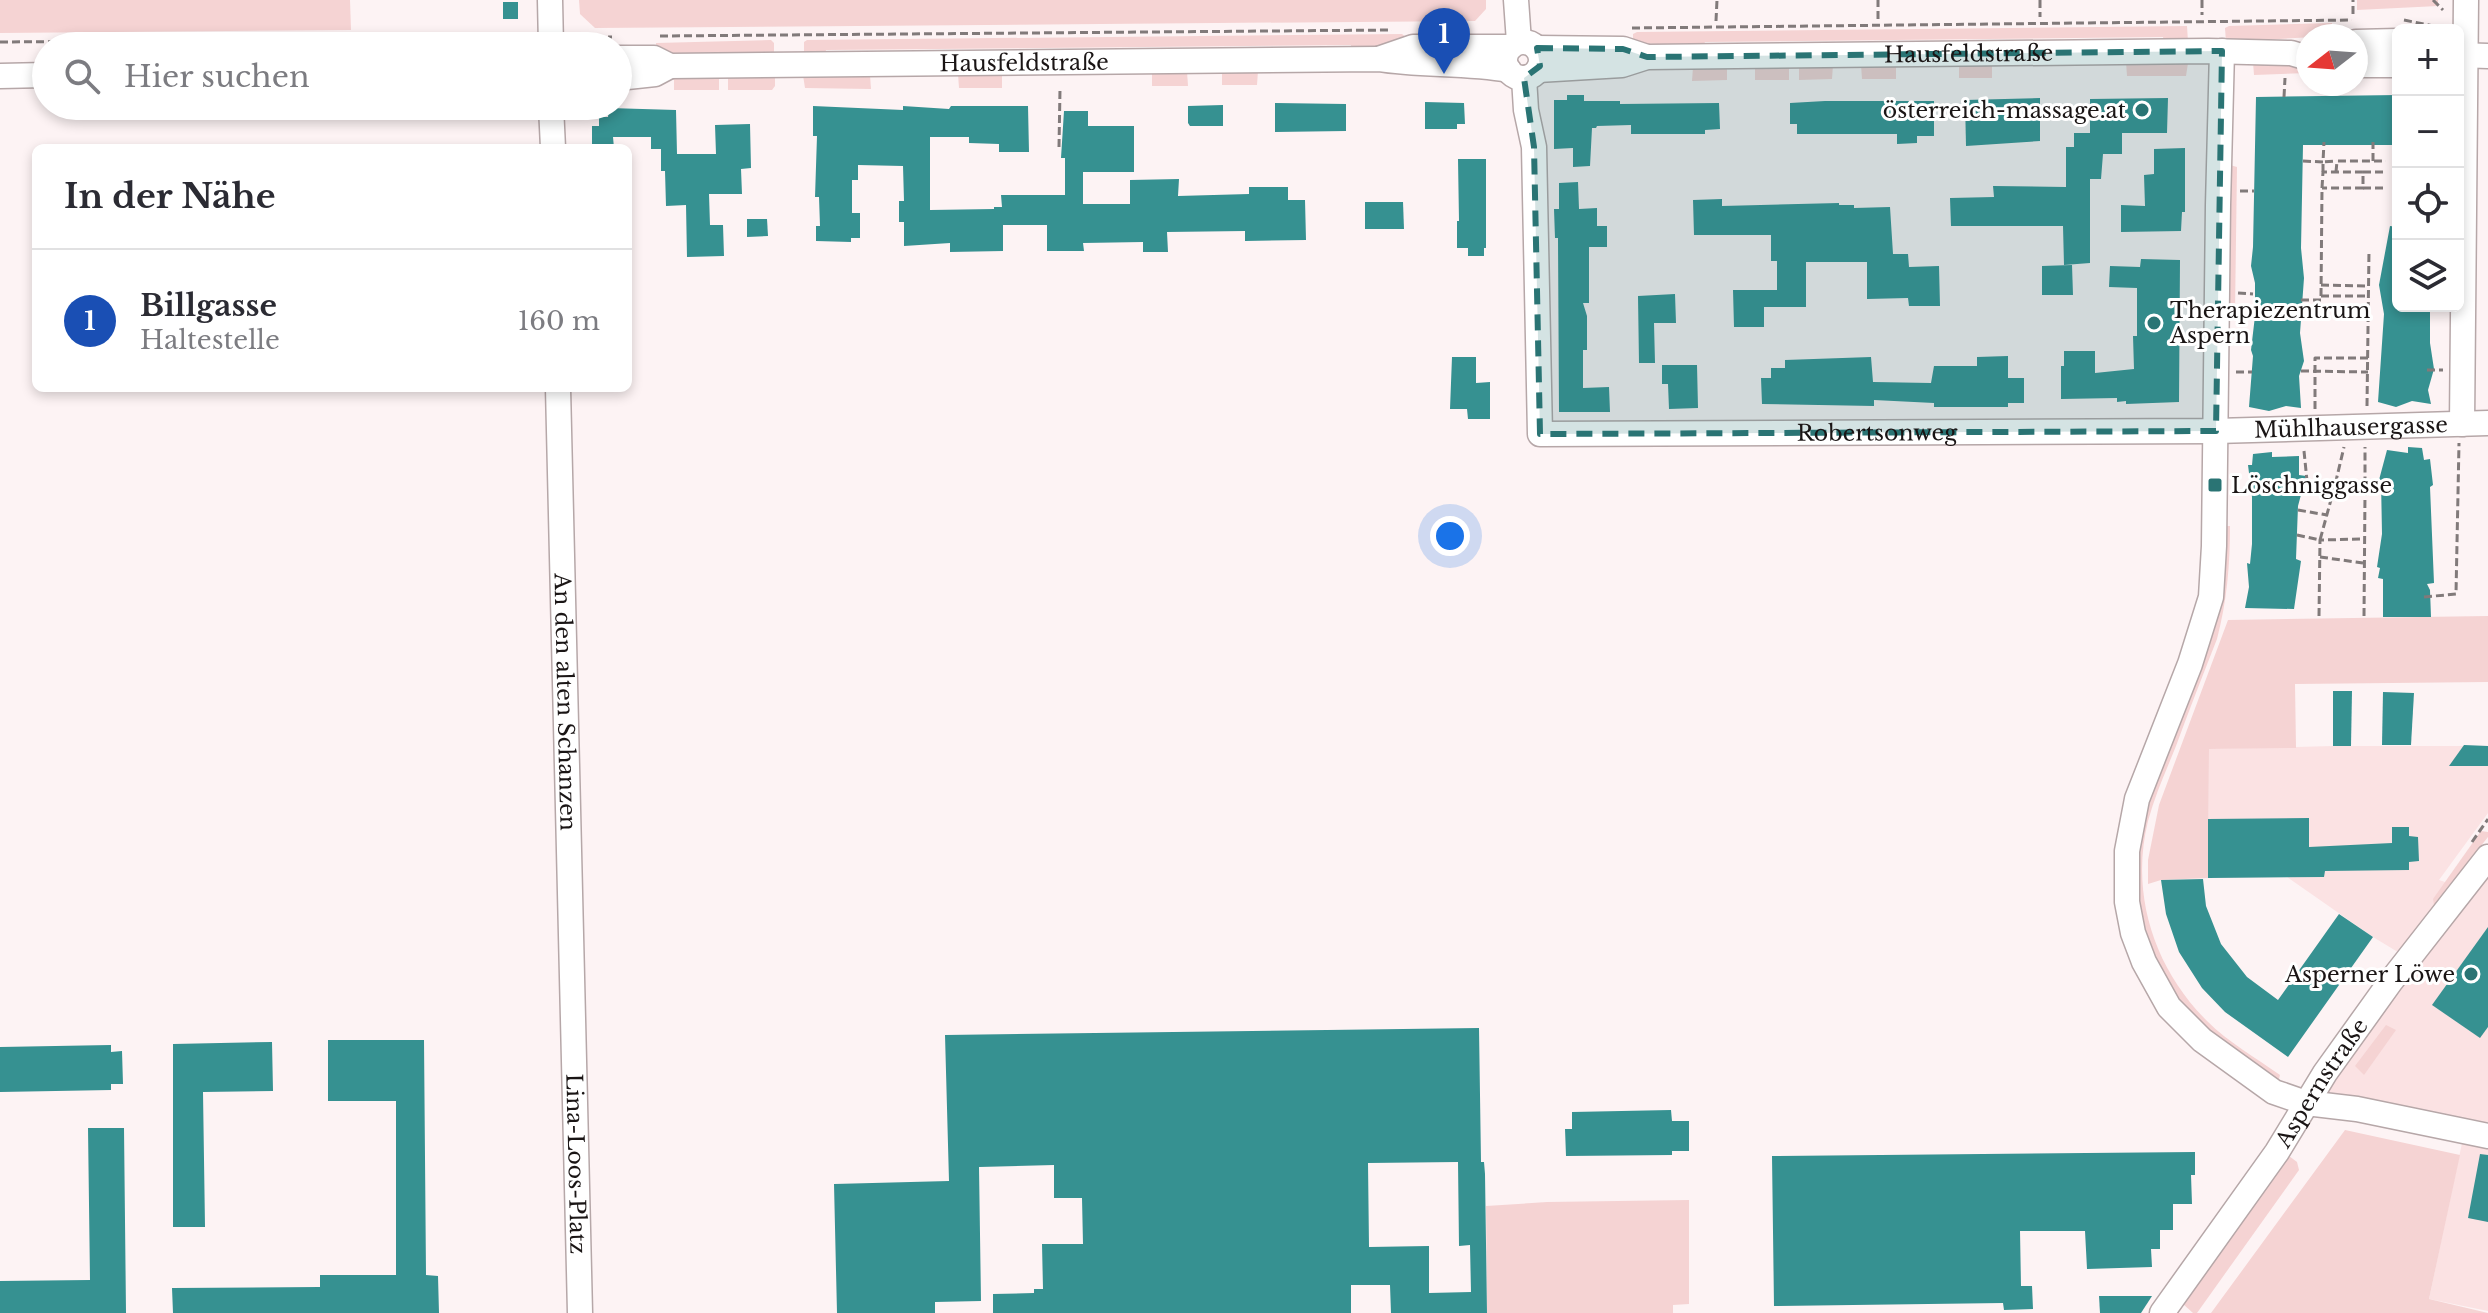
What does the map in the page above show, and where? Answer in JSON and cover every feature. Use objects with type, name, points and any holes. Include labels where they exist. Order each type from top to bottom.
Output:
[{"type":"street","points":[[550,0],[551,32]]},
{"type":"street","points":[[1516,0],[1523,59]]},
{"type":"street","points":[[2462,424],[2470,56],[2466,0]]},
{"type":"street","points":[[2368,31],[2392,30]]},
{"type":"street","name":"Hausfeldstraße","points":[[632,51],[670,66],[1378,59],[1408,64],[1482,65],[1523,59],[1622,65],[1647,57],[2296,53]]},
{"type":"street","points":[[2222,51],[2211,597],[2190,664],[2137,799],[2127,851],[2127,902],[2133,933],[2144,962],[2169,1007],[2202,1040],[2274,1092],[2306,1103],[2357,1109],[2488,1136]]},
{"type":"street","name":"Robertsonweg","points":[[1523,59],[1526,110],[1534,147],[1540,434],[2216,431]]},
{"type":"street","points":[[2368,65],[2392,65]]},
{"type":"street","name":"Hausfeldstraße","points":[[632,76],[655,74],[670,66]]},
{"type":"street","points":[[0,76],[32,75]]},
{"type":"street","points":[[552,120],[553,144]]},
{"type":"street","name":"An den alten Schanzen","points":[[558,392],[572,1017]]},
{"type":"street","name":"Mühlhausergasse","points":[[2216,431],[2488,423]]},
{"type":"street","name":"Aspernstraße","points":[[2162,1313],[2277,1152],[2306,1103],[2391,981],[2488,857]]},
{"type":"street","name":"Lina-Loos-Platz","points":[[572,1017],[580,1313]]},
{"type":"path","points":[[1716,21],[1717,0]]},
{"type":"path","points":[[1878,0],[1878,19]]},
{"type":"path","points":[[2040,0],[2040,17]]},
{"type":"path","points":[[2202,0],[2202,15]]},
{"type":"path","points":[[2353,0],[2353,14]]},
{"type":"path","points":[[2433,0],[2443,10]]},
{"type":"path","points":[[2406,24],[2413,20],[2427,24]]},
{"type":"path","points":[[1624,29],[2296,31]]},
{"type":"path","points":[[655,36],[1397,30]]},
{"type":"path","points":[[0,42],[32,42]]},
{"type":"path","points":[[2284,97],[2285,78]]},
{"type":"path","points":[[1059,147],[1060,89]]},
{"type":"path","points":[[2301,300],[2321,300],[2324,142]]},
{"type":"path","points":[[2373,142],[2373,161]]},
{"type":"path","points":[[2303,161],[2386,161]]},
{"type":"path","points":[[2336,172],[2337,161]]},
{"type":"path","points":[[2323,172],[2386,172]]},
{"type":"path","points":[[2363,172],[2363,188]]},
{"type":"path","points":[[2322,188],[2386,188]]},
{"type":"path","points":[[2240,191],[2254,191]]},
{"type":"path","points":[[2367,414],[2369,250]]},
{"type":"path","points":[[2321,285],[2369,286]]},
{"type":"path","points":[[2238,293],[2253,294]]},
{"type":"path","points":[[2321,296],[2369,296]]},
{"type":"path","points":[[2315,416],[2315,358],[2368,358]]},
{"type":"path","points":[[2427,370],[2445,370]]},
{"type":"path","points":[[2301,371],[2368,372]]},
{"type":"path","points":[[2236,372],[2252,372]]},
{"type":"path","points":[[2424,597],[2456,594],[2462,424]]},
{"type":"path","points":[[2364,616],[2365,443]]},
{"type":"path","points":[[2319,616],[2320,540],[2345,444]]},
{"type":"path","points":[[2304,446],[2307,481],[2365,493]]},
{"type":"path","points":[[2298,510],[2327,515]]},
{"type":"path","points":[[2297,535],[2320,540],[2364,539]]},
{"type":"path","points":[[2320,557],[2364,563]]},
{"type":"highlighted area","points":[[1537,48],[1623,49],[1647,57],[2222,51],[2216,431],[1540,434],[1534,147],[1524,78],[1540,66]]},
{"type":"shaded area","points":[[0,0],[350,0],[351,30],[0,33]]},
{"type":"shaded area","points":[[579,0],[1486,0],[1486,9],[1475,21],[595,28],[580,14]]},
{"type":"shaded area","points":[[2357,0],[2438,0],[2438,6],[2357,10]]},
{"type":"shaded area","points":[[2296,24],[2296,38],[2226,42],[2225,28]]},
{"type":"shaded area","points":[[2187,26],[2188,42],[2164,41],[2163,37],[1705,42],[1703,46],[1633,43],[1633,34],[1637,32]]},
{"type":"shaded area","points":[[1402,34],[1406,37],[1382,48],[1351,49],[1351,45],[826,50],[825,55],[804,55],[804,42],[807,40]]},
{"type":"shaded area","points":[[771,40],[774,56],[685,56],[657,52],[656,43]]},
{"type":"shaded area","points":[[2126,62],[2188,63],[2186,76],[2127,76]]},
{"type":"shaded area","points":[[2253,62],[2296,65],[2296,73],[2254,75]]},
{"type":"shaded area","points":[[1992,63],[1992,78],[1959,78],[1959,64]]},
{"type":"shaded area","points":[[1799,65],[1833,65],[1832,79],[1799,80]]},
{"type":"shaded area","points":[[1861,65],[1896,65],[1896,79],[1862,79]]},
{"type":"shaded area","points":[[1755,66],[1789,66],[1789,80],[1755,80]]},
{"type":"shaded area","points":[[1693,67],[1727,67],[1727,80],[1692,81]]},
{"type":"shaded area","points":[[1152,71],[1187,71],[1188,86],[1152,86]]},
{"type":"shaded area","points":[[1222,71],[1258,71],[1257,85],[1222,85]]},
{"type":"shaded area","points":[[1002,73],[1002,88],[959,88],[958,74]]},
{"type":"shaded area","points":[[803,75],[870,75],[871,89],[805,88]]},
{"type":"shaded area","points":[[719,76],[719,90],[674,90],[674,78]]},
{"type":"shaded area","points":[[728,76],[775,76],[775,86],[772,90],[728,90]]},
{"type":"shaded area","points":[[2230,165],[2237,167],[2235,312],[2231,315],[2228,314]]},
{"type":"shaded area","points":[[2224,526],[2230,526],[2229,555],[2226,597],[2217,639],[2151,811],[2143,848],[2142,876],[2151,928],[2173,978],[2215,1029],[2280,1075],[2278,1083],[2214,1037],[2182,1005],[2150,950],[2135,889],[2141,821]]},
{"type":"shaded area","points":[[2488,616],[2488,682],[2295,684],[2296,748],[2209,749],[2208,878],[2161,880],[2148,884],[2148,860],[2159,805],[2228,620]]},
{"type":"shaded area","points":[[2488,746],[2488,813],[2439,880],[2466,889],[2488,860],[2488,1311],[2429,1299],[2465,1129],[2319,1097],[2411,960],[2287,877],[2208,878],[2209,749]]},
{"type":"shaded area","points":[[2481,831],[2488,832],[2488,837],[2434,905],[2433,899]]},
{"type":"shaded area","points":[[2386,1025],[2396,1030],[2364,1075],[2355,1066]]},
{"type":"shaded area","points":[[2345,1130],[2460,1155],[2429,1299],[2488,1313],[2211,1313]]},
{"type":"shaded area","points":[[2289,1156],[2297,1162],[2299,1170],[2197,1313],[2193,1313],[2183,1304]]},
{"type":"shaded area","points":[[1689,1200],[1689,1304],[1673,1305],[1673,1313],[1487,1313],[1486,1206]]},
{"type":"building","points":[[503,2],[518,2],[518,19],[503,19]]},
{"type":"building","points":[[1567,95],[1584,95],[1584,101],[1620,101],[1620,104],[1719,103],[1720,129],[1705,130],[1705,134],[1631,134],[1631,125],[1597,126],[1592,128],[1590,166],[1573,167],[1573,148],[1554,149],[1554,100],[1567,100]]},
{"type":"building","points":[[2392,95],[2392,145],[2303,145],[2301,248],[2304,278],[2300,333],[2304,361],[2299,376],[2301,408],[2286,406],[2269,411],[2249,407],[2255,316],[2255,283],[2251,266],[2256,97]]},
{"type":"building","points":[[2040,98],[2040,141],[1966,146],[1965,100]]},
{"type":"building","points":[[2168,98],[2167,133],[2122,133],[2122,154],[2103,154],[2101,179],[2090,179],[2090,263],[2064,265],[2063,226],[1951,226],[1950,198],[1994,197],[1993,186],[2066,187],[2066,147],[2074,147],[2074,133],[2090,133],[2090,99]]},
{"type":"building","points":[[1934,101],[1934,136],[1917,136],[1917,143],[1897,144],[1897,134],[1797,134],[1797,124],[1790,124],[1790,103]]},
{"type":"building","points":[[1425,102],[1464,103],[1465,124],[1457,124],[1457,129],[1425,129]]},
{"type":"building","points":[[1275,103],[1346,104],[1346,131],[1275,132]]},
{"type":"building","points":[[1223,105],[1223,126],[1190,126],[1188,123],[1188,106]]},
{"type":"building","points":[[813,106],[903,110],[903,106],[949,109],[951,106],[1028,106],[1029,152],[999,152],[999,144],[969,143],[969,137],[930,137],[930,210],[994,209],[1002,207],[1001,195],[1065,195],[1065,158],[1061,158],[1064,111],[1088,111],[1088,126],[1134,126],[1134,172],[1083,172],[1083,204],[1130,204],[1130,180],[1179,179],[1178,196],[1249,194],[1249,187],[1288,187],[1288,200],[1305,200],[1306,240],[1245,241],[1245,231],[1167,232],[1168,252],[1143,252],[1143,242],[1083,243],[1084,251],[1047,251],[1047,225],[1003,225],[1003,251],[950,252],[950,243],[904,246],[904,222],[899,222],[899,201],[904,201],[903,166],[858,165],[858,180],[852,180],[852,213],[860,213],[860,238],[851,238],[851,242],[816,241],[816,226],[820,226],[819,197],[815,197],[817,136],[813,136]]},
{"type":"building","points":[[632,109],[676,110],[677,154],[716,154],[715,125],[750,124],[751,168],[741,169],[742,194],[709,194],[710,225],[723,225],[724,256],[687,257],[686,205],[666,206],[661,149],[651,149],[651,137],[613,137],[614,144],[592,144],[592,126],[599,126],[599,120],[632,120]]},
{"type":"building","points":[[2185,148],[2185,212],[2182,212],[2181,231],[2121,232],[2121,205],[2145,206],[2144,175],[2154,174],[2154,149]]},
{"type":"building","points":[[1458,159],[1486,159],[1484,256],[1468,256],[1468,248],[1457,248]]},
{"type":"building","points":[[1578,182],[1579,209],[1597,208],[1597,226],[1607,226],[1607,247],[1589,247],[1589,303],[1583,303],[1587,316],[1587,350],[1583,350],[1583,388],[1609,387],[1610,412],[1559,412],[1558,238],[1555,238],[1554,209],[1559,209],[1559,183]]},
{"type":"building","points":[[1722,199],[1722,206],[1839,203],[1854,205],[1854,208],[1890,207],[1893,254],[1908,254],[1909,267],[1939,266],[1940,306],[1909,306],[1908,298],[1867,299],[1867,262],[1806,262],[1806,307],[1764,307],[1764,327],[1734,327],[1733,290],[1777,290],[1777,261],[1771,261],[1771,235],[1694,235],[1693,200]]},
{"type":"building","points":[[1365,202],[1403,202],[1404,229],[1365,229]]},
{"type":"building","points":[[747,219],[767,219],[768,236],[747,237]]},
{"type":"building","points":[[2392,226],[2392,312],[2430,312],[2434,369],[2428,390],[2431,404],[2412,401],[2396,407],[2378,402],[2384,314],[2379,285]]},
{"type":"building","points":[[2141,259],[2180,260],[2179,402],[2126,404],[2126,401],[2117,402],[2117,398],[2061,399],[2064,351],[2095,351],[2095,373],[2134,369],[2137,288],[2109,287],[2110,266],[2140,267]]},
{"type":"building","points":[[2072,265],[2073,295],[2042,295],[2042,266]]},
{"type":"building","points":[[1675,294],[1676,323],[1654,323],[1655,363],[1639,363],[1638,296]]},
{"type":"building","points":[[2008,356],[2008,378],[2024,378],[2024,403],[2008,403],[2008,407],[1934,407],[1934,403],[1874,400],[1874,406],[1762,404],[1761,378],[1771,378],[1771,368],[1785,368],[1785,360],[1871,357],[1873,382],[1931,383],[1934,366],[1977,366],[1977,357]]},
{"type":"building","points":[[1452,357],[1476,357],[1476,383],[1490,382],[1490,419],[1468,419],[1467,409],[1450,409]]},
{"type":"building","points":[[1662,365],[1697,365],[1698,408],[1669,409],[1668,384],[1662,384]]},
{"type":"building","points":[[2408,447],[2422,448],[2424,460],[2430,459],[2434,583],[2427,584],[2431,617],[2383,617],[2383,579],[2378,578],[2380,568],[2377,567],[2382,534],[2379,480],[2387,450],[2408,453]]},
{"type":"building","points":[[2272,452],[2272,457],[2299,456],[2299,475],[2306,476],[2298,506],[2296,559],[2301,561],[2294,609],[2245,608],[2249,587],[2247,563],[2250,564],[2252,544],[2248,465],[2252,465],[2253,454]]},
{"type":"building","points":[[2333,691],[2352,691],[2351,746],[2333,746]]},
{"type":"building","points":[[2383,692],[2414,693],[2411,745],[2382,745]]},
{"type":"building","points":[[2464,745],[2488,746],[2488,766],[2449,766]]},
{"type":"building","points":[[2309,818],[2309,847],[2392,843],[2392,827],[2409,827],[2409,836],[2418,837],[2419,861],[2409,862],[2409,870],[2325,871],[2324,877],[2208,878],[2208,819]]},
{"type":"building","points":[[2203,879],[2206,906],[2221,944],[2247,977],[2278,1000],[2339,914],[2373,937],[2288,1057],[2225,1012],[2202,988],[2179,952],[2166,914],[2161,880]]},
{"type":"building","name":"Asperner Löwe","points":[[2488,927],[2488,1027],[2480,1038],[2432,1005]]},
{"type":"building","points":[[1479,1028],[1487,1313],[1391,1313],[1390,1285],[1351,1285],[1351,1313],[993,1313],[993,1294],[1034,1293],[1034,1289],[1043,1289],[1042,1244],[1083,1244],[1082,1198],[1054,1198],[1054,1165],[979,1167],[981,1301],[935,1302],[935,1313],[837,1313],[834,1184],[949,1181],[945,1035]],"holes":[[[1458,1162],[1459,1246],[1470,1245],[1471,1292],[1429,1293],[1429,1246],[1369,1247],[1368,1163]]]},
{"type":"building","points":[[328,1040],[424,1040],[426,1275],[438,1276],[439,1313],[173,1313],[172,1288],[320,1287],[320,1275],[396,1275],[396,1101],[328,1101]]},
{"type":"building","points":[[272,1042],[273,1091],[203,1092],[205,1227],[173,1227],[173,1044]]},
{"type":"building","points":[[111,1045],[111,1052],[122,1051],[123,1084],[111,1084],[111,1090],[0,1092],[0,1047]]},
{"type":"building","points":[[1671,1110],[1672,1121],[1689,1121],[1689,1151],[1672,1151],[1672,1155],[1566,1156],[1565,1129],[1572,1129],[1572,1112]]},
{"type":"building","points":[[88,1128],[124,1128],[126,1313],[0,1313],[0,1281],[90,1280]]},
{"type":"building","points":[[2195,1152],[2195,1175],[2191,1175],[2192,1204],[2173,1204],[2173,1230],[2160,1230],[2160,1249],[2151,1249],[2152,1267],[2087,1269],[2085,1231],[2020,1231],[2021,1286],[2032,1286],[2033,1309],[2004,1310],[2003,1303],[1774,1306],[1772,1156]]},
{"type":"building","points":[[2480,1154],[2488,1155],[2488,1222],[2468,1218]]},
{"type":"building","points":[[2099,1296],[2152,1296],[2141,1313],[2100,1313]]},
{"type":"place","name":"Billgasse","points":[[1444,74]]},
{"type":"place","name":"österreich-massage.at","points":[[2142,110]]},
{"type":"place","name":"Therapiezentrum Aspern","points":[[2154,323]]},
{"type":"place","name":"Löschniggasse","points":[[2215,485]]},
{"type":"place","name":"Asperner Löwe","points":[[2471,974]]}]
